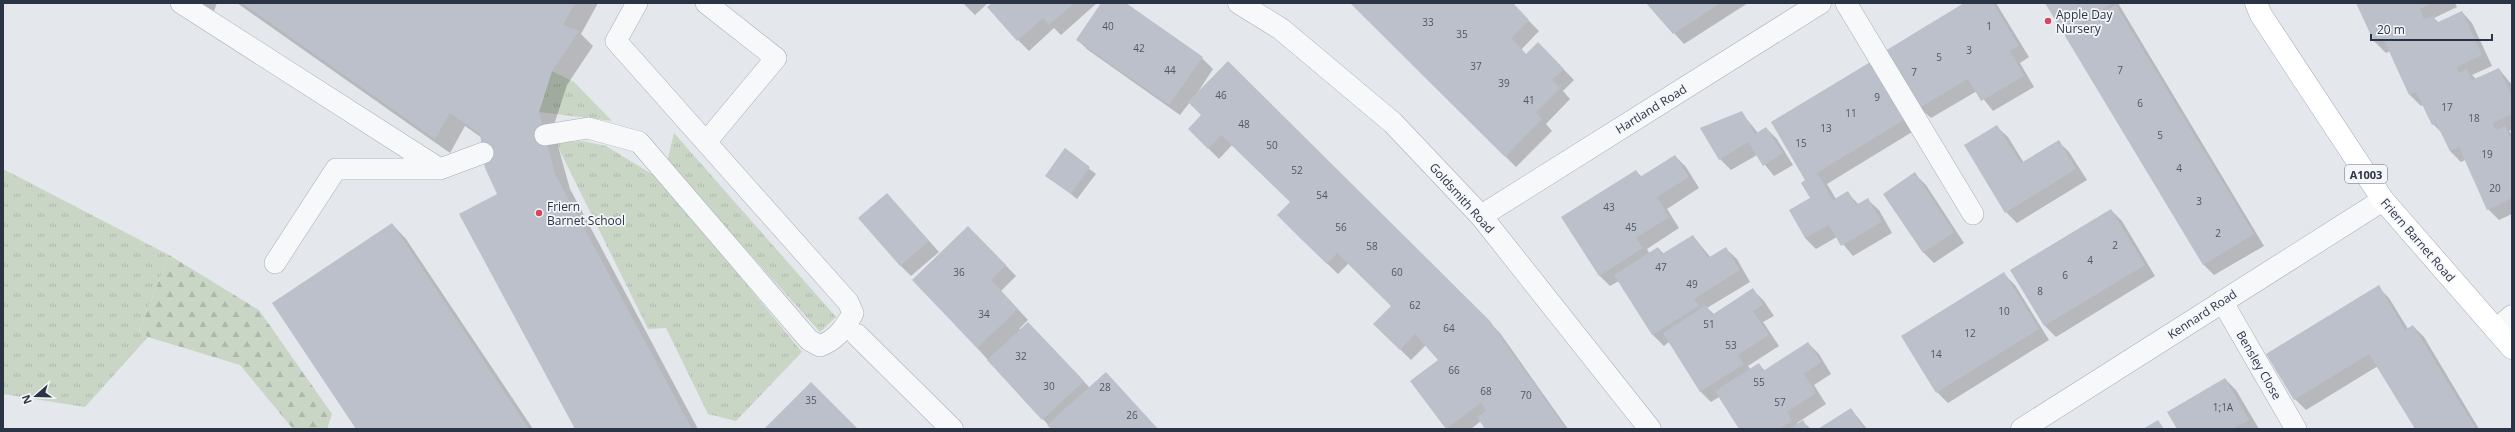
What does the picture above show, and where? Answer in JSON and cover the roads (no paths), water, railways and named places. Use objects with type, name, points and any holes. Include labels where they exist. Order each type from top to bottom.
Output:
[{"type":"main road","name":"Friern Barnet Road","points":[[2256,3],[2265,21],[2383,200],[2504,323],[2512,348]]},
{"type":"street","name":"Hartland Road","points":[[1481,216],[1820,3]]},
{"type":"street","name":"Goldsmith Road","points":[[1245,4],[1281,29],[1393,123],[1481,216],[1650,429]]},
{"type":"street","name":"Kennard Road","points":[[2022,429],[2383,200]]},
{"type":"street","points":[[852,330],[952,429]]},
{"type":"lane","points":[[181,3],[440,168]]},
{"type":"lane","points":[[545,135],[588,128],[639,142],[809,340],[820,346],[831,342],[852,330],[853,313],[848,302],[616,41],[637,3]]},
{"type":"lane","points":[[706,3],[776,58],[706,142]]},
{"type":"lane","points":[[1846,3],[1973,214]]},
{"type":"lane","points":[[275,263],[336,169],[440,168],[483,153]]},
{"type":"lane","name":"Bensley Close","points":[[2222,301],[2296,429]]},
{"type":"place","name":"Apple Day Nursery","points":[[2048,21]]},
{"type":"place","name":"Friern Barnet School","points":[[539,213]]}]
